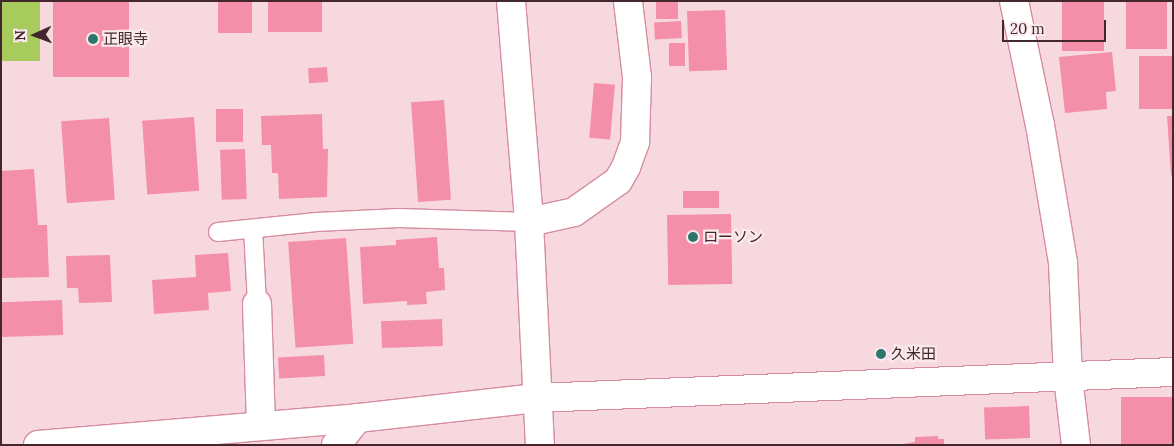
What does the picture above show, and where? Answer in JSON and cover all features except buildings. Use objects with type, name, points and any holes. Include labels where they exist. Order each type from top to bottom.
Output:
[{"type":"street","points":[[511,1],[529,222],[536,398],[540,445]]},
{"type":"street","points":[[529,222],[574,212],[618,181],[626,167],[635,142],[636,86],[628,1]]},
{"type":"street","points":[[1014,1],[1063,263],[1068,377],[1076,445]]},
{"type":"street","points":[[257,304],[261,426]]},
{"type":"street","points":[[38,445],[358,418],[536,398],[1173,372]]},
{"type":"street","points":[[336,445],[358,418]]},
{"type":"lane","points":[[218,232],[399,218],[529,222]]},
{"type":"lane","points":[[253,229],[257,304]]},
{"type":"green space","points":[[1,1],[40,1],[40,61],[1,61]]},
{"type":"place","name":"正眼寺","points":[[93,39]]},
{"type":"place","name":"ローソン","points":[[693,237]]},
{"type":"place","name":"久米田","points":[[881,354]]}]
